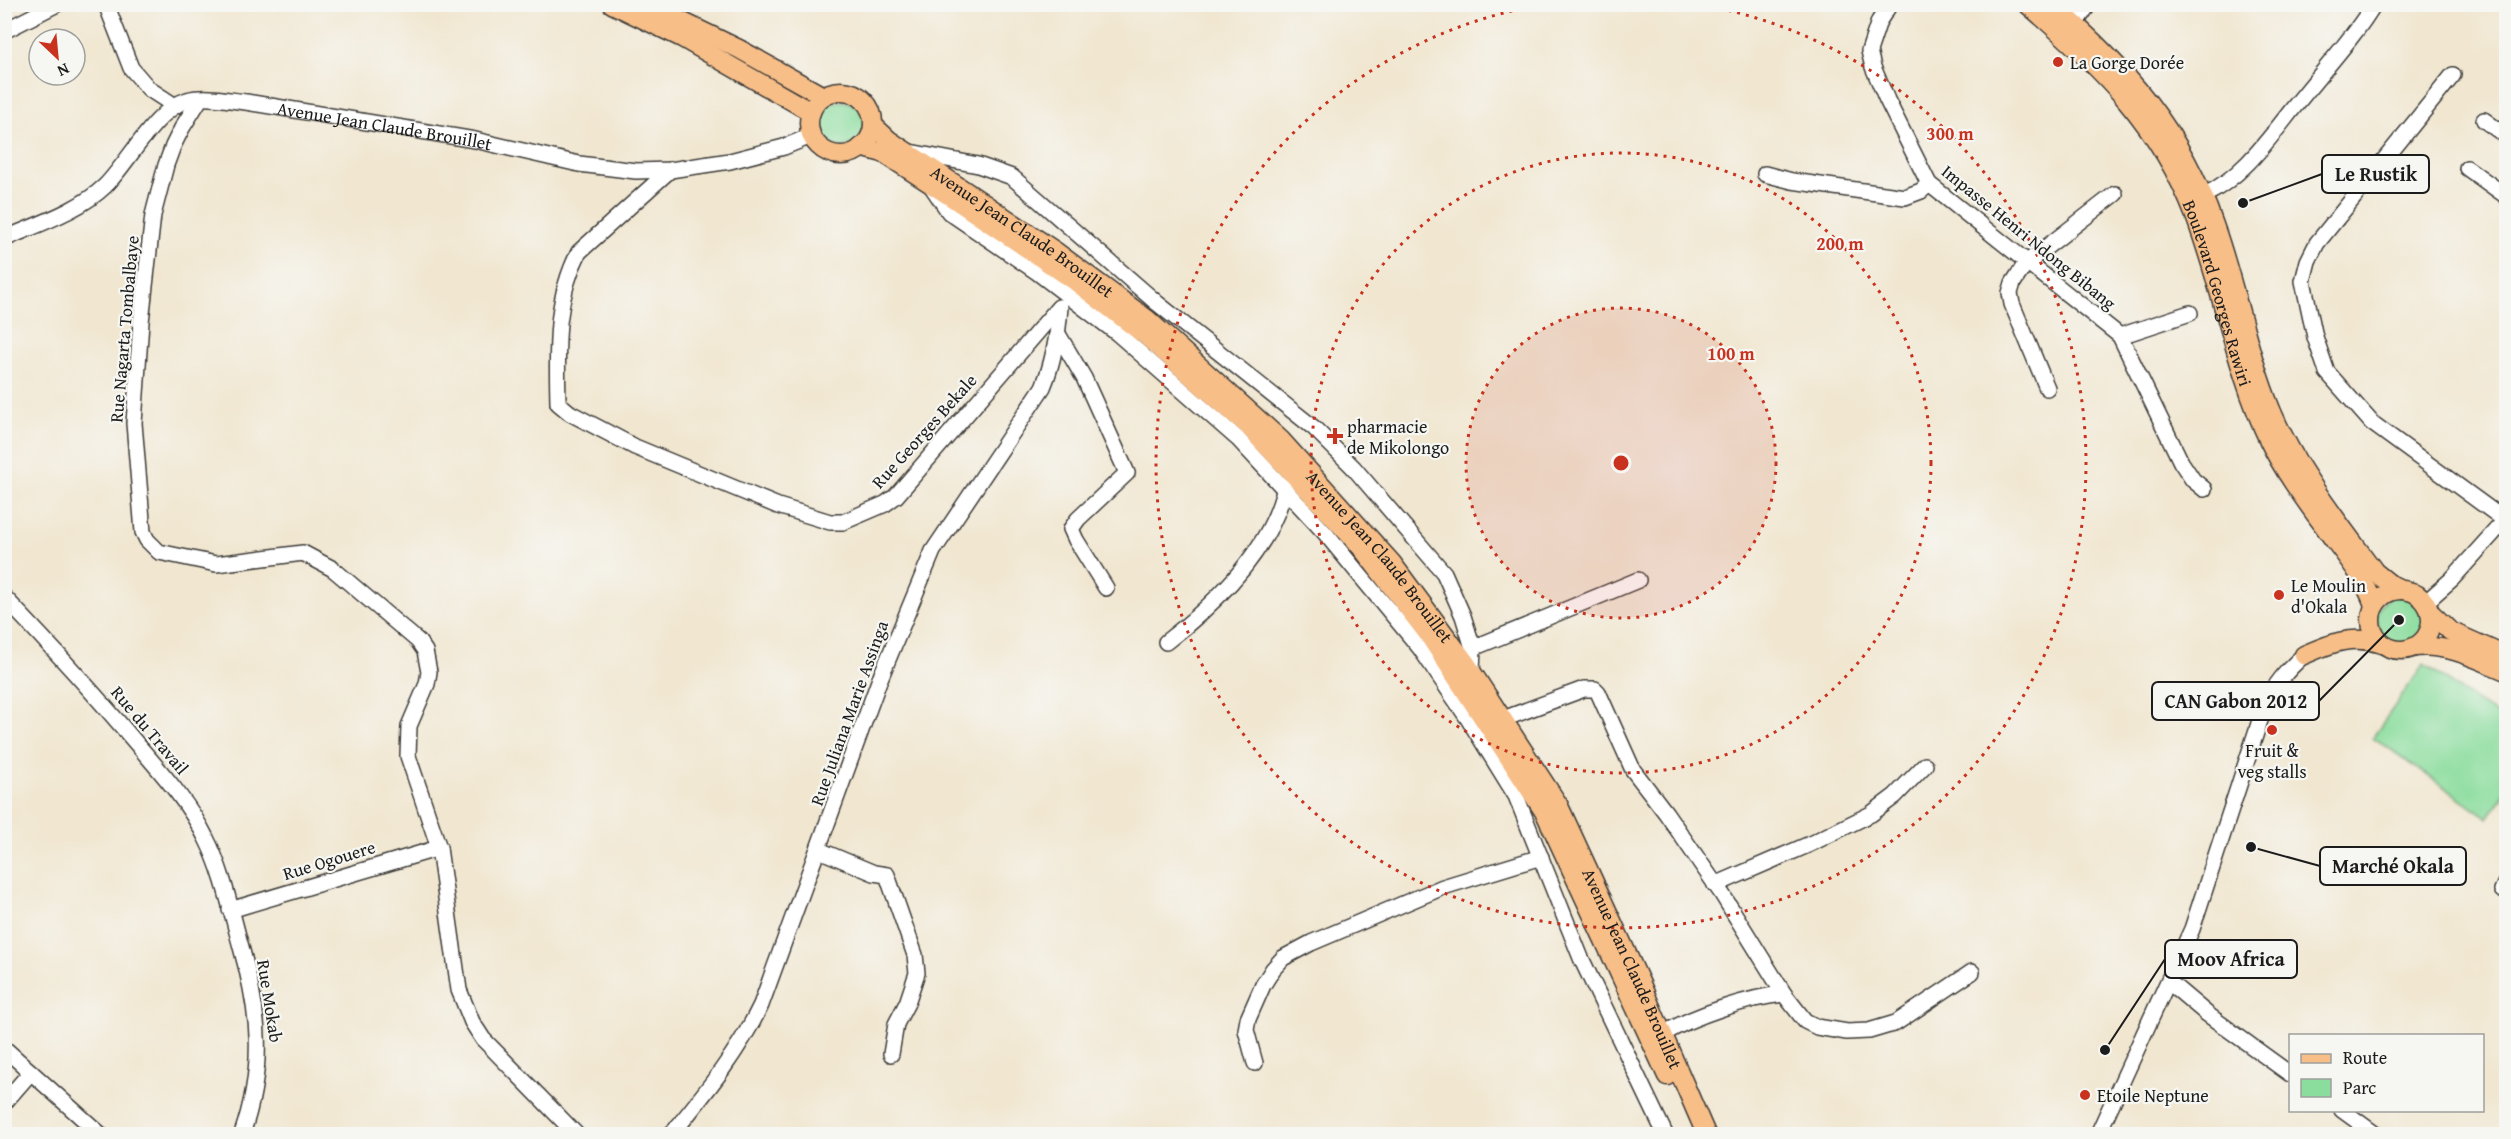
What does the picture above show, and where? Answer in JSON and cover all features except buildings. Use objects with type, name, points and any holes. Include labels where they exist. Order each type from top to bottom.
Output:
[{"type":"main road","points":[[612,4],[682,38],[811,112]]},
{"type":"main road","points":[[646,4],[730,45],[823,96]]},
{"type":"main road","name":"Boulevard Georges Rawiri","points":[[2027,4],[2067,38],[2115,85],[2140,115],[2164,152],[2195,217],[2249,392],[2270,442],[2289,477],[2361,576],[2373,609]]},
{"type":"main road","name":"Boulevard Georges Rawiri","points":[[2052,4],[2114,61],[2156,110],[2176,140],[2215,226],[2266,395],[2284,439],[2308,478],[2375,572],[2390,584],[2403,590]]},
{"type":"main road","points":[[834,92],[853,94],[868,107],[874,126],[866,143],[851,154],[832,154],[823,150],[811,136],[809,121],[811,112],[823,96],[834,92]]},
{"type":"main road","name":"Avenue Jean Claude Brouillet","points":[[874,126],[889,140],[910,152],[1101,284],[1147,319],[1281,440],[1371,537],[1442,628],[1565,818],[1706,1134]]},
{"type":"main road","name":"Avenue Jean Claude Brouillet","points":[[861,147],[883,153],[1072,279],[1172,357],[1272,450],[1335,518],[1386,578],[1456,675],[1549,820],[1693,1134]]},
{"type":"main road","points":[[2304,655],[2316,645],[2353,627],[2373,609],[2386,593],[2403,590],[2411,591],[2450,632],[2506,656]]},
{"type":"main road","points":[[2414,647],[2429,632],[2431,622],[2428,607]]},
{"type":"main road","points":[[2373,609],[2372,630],[2382,644]]},
{"type":"main road","points":[[2304,655],[2326,645],[2357,638],[2397,650],[2431,645],[2443,647],[2506,671]]},
{"type":"street","points":[[4,31],[57,4]]},
{"type":"street","points":[[106,4],[131,68],[149,89],[175,106]]},
{"type":"street","name":"Impasse Henri Ndong Bibang","points":[[1890,4],[1879,21],[1869,51],[1887,100],[1929,184],[2120,336],[2181,462],[2193,480],[2204,489]]},
{"type":"street","points":[[2075,24],[2089,4]]},
{"type":"street","points":[[2203,196],[2229,180],[2263,146],[2340,51],[2374,4]]},
{"type":"street","points":[[2428,607],[2506,520],[2372,423],[2346,395],[2327,372],[2314,337],[2303,281],[2308,261],[2317,243],[2453,75]]},
{"type":"street","name":"Rue Nagarta Tombalbaye","points":[[200,99],[173,146],[153,215],[141,322],[134,423],[143,532],[147,540],[159,552],[216,564],[303,553],[333,569],[418,641],[425,651],[429,672],[427,684],[409,726],[408,756],[439,848],[459,990],[472,1022],[492,1049],[576,1134]]},
{"type":"street","name":"Avenue Jean Claude Brouillet","points":[[4,239],[84,202],[105,186],[155,125],[175,106],[188,100],[246,102],[475,140],[541,157],[610,169],[670,170],[763,154],[811,136]]},
{"type":"street","points":[[2484,120],[2506,136]]},
{"type":"street","points":[[910,152],[978,165],[1012,177],[1173,316],[1314,428],[1360,475],[1444,573],[1463,616],[1473,648],[1472,672]]},
{"type":"street","points":[[2467,168],[2506,196]]},
{"type":"street","name":"Rue Georges Bekale","points":[[670,170],[579,252],[564,288],[558,318],[558,403],[570,413],[635,447],[778,506],[830,522],[843,522],[877,508],[896,496],[1064,301]]},
{"type":"street","points":[[1765,174],[1792,181],[1905,197],[1921,191],[1929,184]]},
{"type":"street","points":[[930,184],[949,212],[1064,301],[1170,378],[1239,439],[1325,533],[1431,664],[1516,796],[1581,958],[1665,1134]]},
{"type":"street","points":[[2047,388],[2012,304],[2010,293],[2013,283],[2026,262],[2115,194]]},
{"type":"street","name":"Rue Juliana Marie Assinga","points":[[672,1134],[746,1036],[761,1005],[879,681],[933,551],[1043,387],[1050,371],[1064,301]]},
{"type":"street","points":[[2120,336],[2190,313]]},
{"type":"street","points":[[1058,334],[1083,378],[1127,473],[1078,519],[1071,529],[1106,588]]},
{"type":"street","points":[[1166,642],[1211,605],[1253,554],[1272,527],[1285,487]]},
{"type":"street","points":[[1473,648],[1638,580]]},
{"type":"street","name":"Rue du Travail","points":[[4,597],[79,675],[171,784],[206,838],[230,910]]},
{"type":"street","points":[[2098,1134],[2169,982],[2195,920],[2265,705],[2272,690],[2286,671],[2304,655]]},
{"type":"street","points":[[1503,719],[1584,689],[1595,689],[1633,770],[1666,813],[1784,994],[1805,1021],[1817,1027],[1847,1032],[1869,1031],[1896,1023],[1972,972]]},
{"type":"street","points":[[1714,885],[1810,844],[1871,814],[1895,796],[1925,765]]},
{"type":"street","name":"Rue Ogouere","points":[[230,910],[439,848]]},
{"type":"street","points":[[819,850],[874,873],[887,875],[898,905],[915,955],[916,973],[907,1004],[896,1024],[891,1054]]},
{"type":"street","points":[[1255,1063],[1246,1030],[1248,1019],[1263,985],[1283,958],[1311,942],[1427,893],[1541,857]]},
{"type":"street","name":"Rue Mokab","points":[[230,910],[251,985],[258,1030],[259,1054],[242,1134]]},
{"type":"street","points":[[2169,982],[2207,1014],[2289,1073]]},
{"type":"street","points":[[1663,1034],[1678,1025],[1754,999],[1784,994]]},
{"type":"street","points":[[4,1048],[98,1134]]},
{"type":"street","points":[[4,1103],[31,1072]]},
{"type":"street","points":[[2345,1112],[2375,1134]]},
{"type":"green space","points":[[841,101],[857,108],[864,124],[857,140],[841,147],[825,140],[818,124],[825,108]]},
{"type":"green space","points":[[2396,595],[2406,595],[2421,605],[2425,619],[2421,633],[2415,639],[2406,643],[2396,643],[2381,633],[2377,624],[2377,614],[2387,599]]},
{"type":"green space","points":[[2424,664],[2506,722],[2506,791],[2488,818],[2373,737]]},
{"type":"place","name":"La Gorge Dorée","points":[[2058,62]]},
{"type":"place","name":"Le Rustik","points":[[2243,203]]},
{"type":"place","name":"pharmacie de Mikolongo","points":[[1335,436]]},
{"type":"place","name":"Le Moulin d'Okala","points":[[2279,595]]},
{"type":"place","name":"CAN Gabon 2012","points":[[2399,620]]},
{"type":"place","name":"Fruit & veg stalls","points":[[2272,730]]},
{"type":"place","name":"Marché Okala","points":[[2251,847]]},
{"type":"place","name":"Moov Africa","points":[[2105,1050]]},
{"type":"place","name":"Etoile Neptune","points":[[2085,1095]]}]
